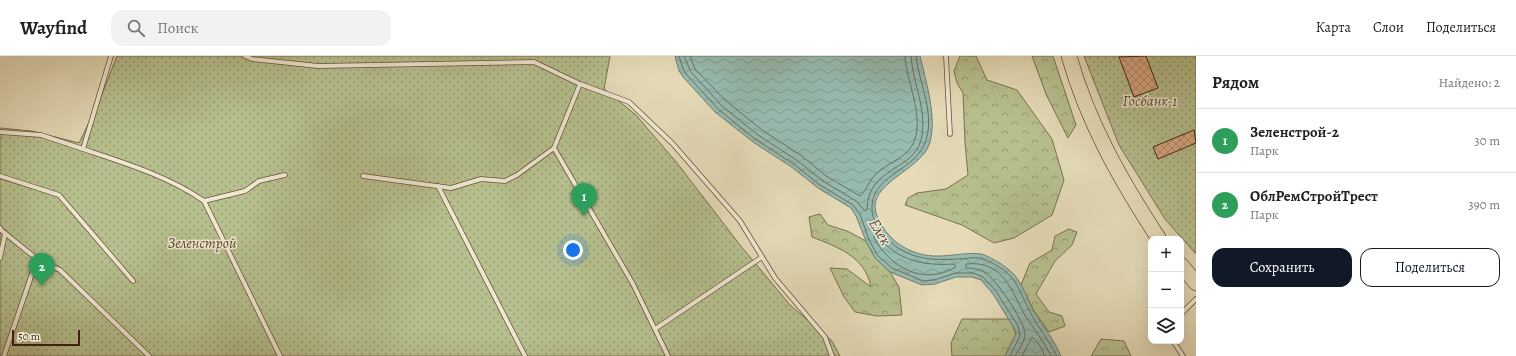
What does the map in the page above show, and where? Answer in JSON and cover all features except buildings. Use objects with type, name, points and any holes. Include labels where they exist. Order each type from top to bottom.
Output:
[{"type":"highway","points":[[1069,56],[1077,86],[1098,137],[1127,192],[1157,236]]},
{"type":"highway","points":[[1184,269],[1196,283]]},
{"type":"lane","points":[[83,149],[111,56]]},
{"type":"lane","points":[[245,56],[252,59],[318,66],[534,62],[580,84],[629,102],[673,144],[740,221],[775,278],[825,337],[832,356]]},
{"type":"lane","points":[[534,62],[535,56]]},
{"type":"lane","points":[[946,56],[950,134]]},
{"type":"lane","points":[[363,176],[451,188],[481,179],[504,181],[517,175],[554,148],[580,84]]},
{"type":"lane","points":[[0,132],[41,135],[83,149],[130,165],[179,186],[204,201],[280,356]]},
{"type":"lane","points":[[554,148],[633,284],[668,356]]},
{"type":"lane","points":[[204,201],[245,191],[259,181],[285,175]]},
{"type":"lane","points":[[0,176],[59,195],[134,281]]},
{"type":"lane","points":[[438,186],[525,356]]},
{"type":"lane","points":[[0,228],[5,234],[37,259],[60,270],[149,356]]},
{"type":"lane","points":[[0,258],[5,234]]},
{"type":"lane","points":[[655,329],[762,257]]},
{"type":"lane","points":[[4,356],[37,259]]},
{"type":"lane","points":[[1184,311],[1196,299]]},
{"type":"lane","points":[[1175,344],[1184,356]]},
{"type":"green space","name":"Зеленстрой","points":[[117,56],[610,56],[604,89],[636,115],[677,163],[740,245],[790,305],[832,341],[840,356],[0,356],[0,128],[32,131],[79,143],[99,102]]},
{"type":"green space","points":[[960,56],[976,56],[987,80],[1017,90],[1052,139],[1064,180],[1052,215],[1014,238],[994,243],[962,225],[905,205],[908,198],[917,193],[946,189],[968,175],[963,93],[957,83],[954,71]]},
{"type":"green space","points":[[1032,56],[1053,56],[1076,125],[1068,138],[1046,94]]},
{"type":"green space","name":"Госбанк-1","points":[[1084,56],[1196,56],[1196,254],[1184,240],[1184,236],[1180,236],[1165,219],[1119,145]]},
{"type":"green space","points":[[820,214],[828,225],[847,231],[866,241],[875,258],[890,272],[899,287],[902,315],[877,316],[855,312],[844,297],[830,268],[847,269],[871,287],[868,276],[863,268],[849,254],[812,237],[809,217]]},
{"type":"green space","points":[[1069,229],[1077,232],[1072,245],[1055,261],[1036,294],[1049,312],[1062,316],[1065,326],[1049,332],[1034,311],[1021,285],[1030,263],[1052,250],[1055,236]]},
{"type":"green space","points":[[962,319],[1010,319],[1016,334],[1005,356],[952,356],[951,343]]},
{"type":"green space","points":[[1101,339],[1124,341],[1131,356],[1091,356]]},
{"type":"water","name":"Елек","points":[[675,56],[920,56],[932,113],[929,145],[924,154],[916,162],[886,185],[879,194],[875,203],[876,213],[880,223],[900,245],[919,254],[939,256],[971,253],[981,254],[991,258],[1005,267],[1017,278],[1034,312],[1052,339],[1061,356],[1005,356],[1016,334],[1014,328],[993,294],[981,280],[972,277],[956,277],[935,284],[922,285],[890,272],[875,258],[851,208],[818,188],[793,168],[753,142],[715,112],[679,71]]},
{"type":"place","name":"Зеленстрой-2","points":[[584,216]]},
{"type":"place","name":"ОблРемСтройТрест","points":[[42,286]]}]
